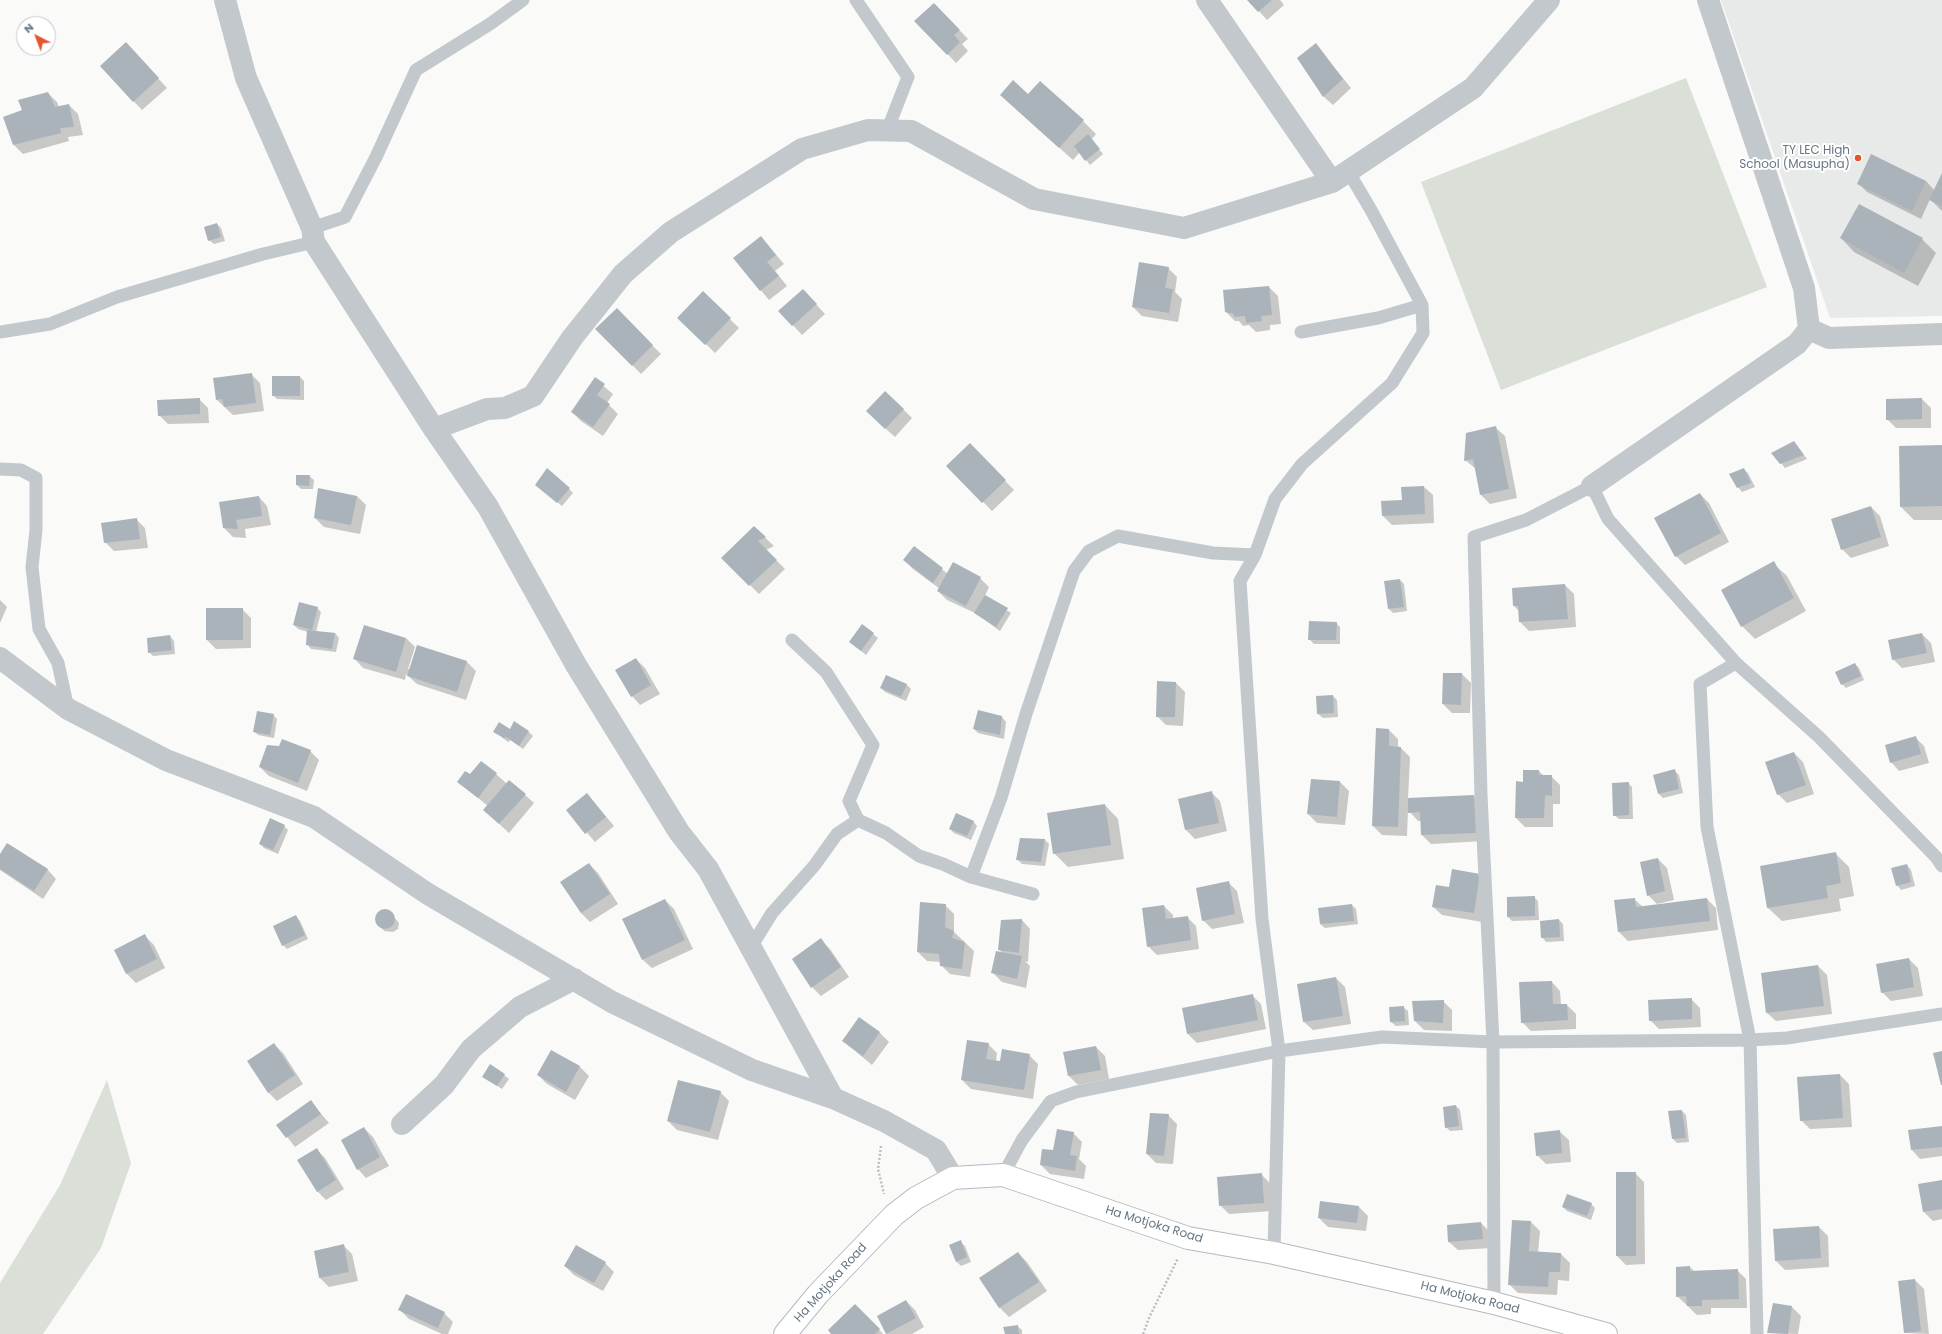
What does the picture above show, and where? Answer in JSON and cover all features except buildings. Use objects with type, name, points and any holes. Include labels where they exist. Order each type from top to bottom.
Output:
[{"type":"street","points":[[225,0],[246,78],[313,235],[434,429],[488,507],[576,666],[679,832],[708,869],[833,1098]]},
{"type":"street","points":[[1208,0],[1340,177]]},
{"type":"street","points":[[434,429],[487,409],[505,408],[533,396],[572,338],[623,274],[671,232],[802,149],[868,130],[911,131],[1034,199],[1184,228],[1340,177],[1473,88],[1549,0]]},
{"type":"street","points":[[1592,486],[1797,344],[1809,329],[1804,288],[1708,0]]},
{"type":"street","points":[[1809,329],[1829,338],[1942,334]]},
{"type":"street","points":[[0,658],[68,709],[166,760],[314,817],[428,894],[612,1002],[752,1070],[833,1098],[884,1121],[936,1150],[953,1178]]},
{"type":"street","points":[[402,1124],[444,1084],[471,1049],[514,1011],[574,979]]},
{"type":"street","name":"Ha Motjoka Road","points":[[785,1334],[818,1294],[894,1215],[916,1198],[953,1178],[1003,1175],[1188,1238],[1274,1253],[1494,1303],[1606,1334]]},
{"type":"lane","points":[[0,332],[50,324],[117,297],[263,254],[313,235],[345,217],[376,157],[416,70],[490,24],[523,0]]},
{"type":"lane","points":[[856,0],[908,77],[887,131]]},
{"type":"lane","points":[[1274,1253],[1279,1051],[1262,919],[1240,582],[1255,556],[1275,499],[1302,464],[1392,383],[1423,333],[1422,305],[1371,210],[1340,177]]},
{"type":"lane","points":[[1301,332],[1378,318],[1422,305]]},
{"type":"lane","points":[[0,470],[21,470],[36,478],[36,530],[32,567],[39,629],[58,663],[68,709]]},
{"type":"lane","points":[[1494,1303],[1493,1042],[1481,795],[1474,537],[1526,520],[1592,486],[1608,519],[1736,663],[1820,737],[1930,851],[1942,866]]},
{"type":"lane","points":[[971,877],[1001,798],[1029,707],[1074,571],[1089,551],[1118,536],[1213,553],[1255,556]]},
{"type":"lane","points":[[792,640],[826,672],[873,745],[849,801],[858,820],[886,833],[919,856],[943,864],[971,877],[1033,894]]},
{"type":"lane","points":[[1736,663],[1700,684],[1707,827],[1750,1040],[1757,1334]]},
{"type":"lane","points":[[751,947],[772,913],[814,866],[837,834],[858,820]]},
{"type":"lane","points":[[1003,1175],[1022,1140],[1051,1101],[1076,1092],[1279,1051],[1382,1037],[1493,1042],[1750,1040],[1786,1038],[1942,1014]]},
{"type":"path","points":[[884,1121],[878,1169],[883,1193],[894,1215]]},
{"type":"path","points":[[1143,1334],[1149,1318],[1188,1238]]},
{"type":"shaded area","name":"TY LEC High School (Masupha)","points":[[1721,0],[1942,0],[1942,316],[1830,318]]},
{"type":"shaded area","points":[[1686,78],[1767,287],[1501,390],[1421,182]]},
{"type":"shaded area","points":[[107,1080],[131,1163],[101,1248],[43,1334],[0,1334],[0,1283],[60,1185]]},
{"type":"place","name":"TY LEC High School (Masupha)","points":[[1858,158]]}]
